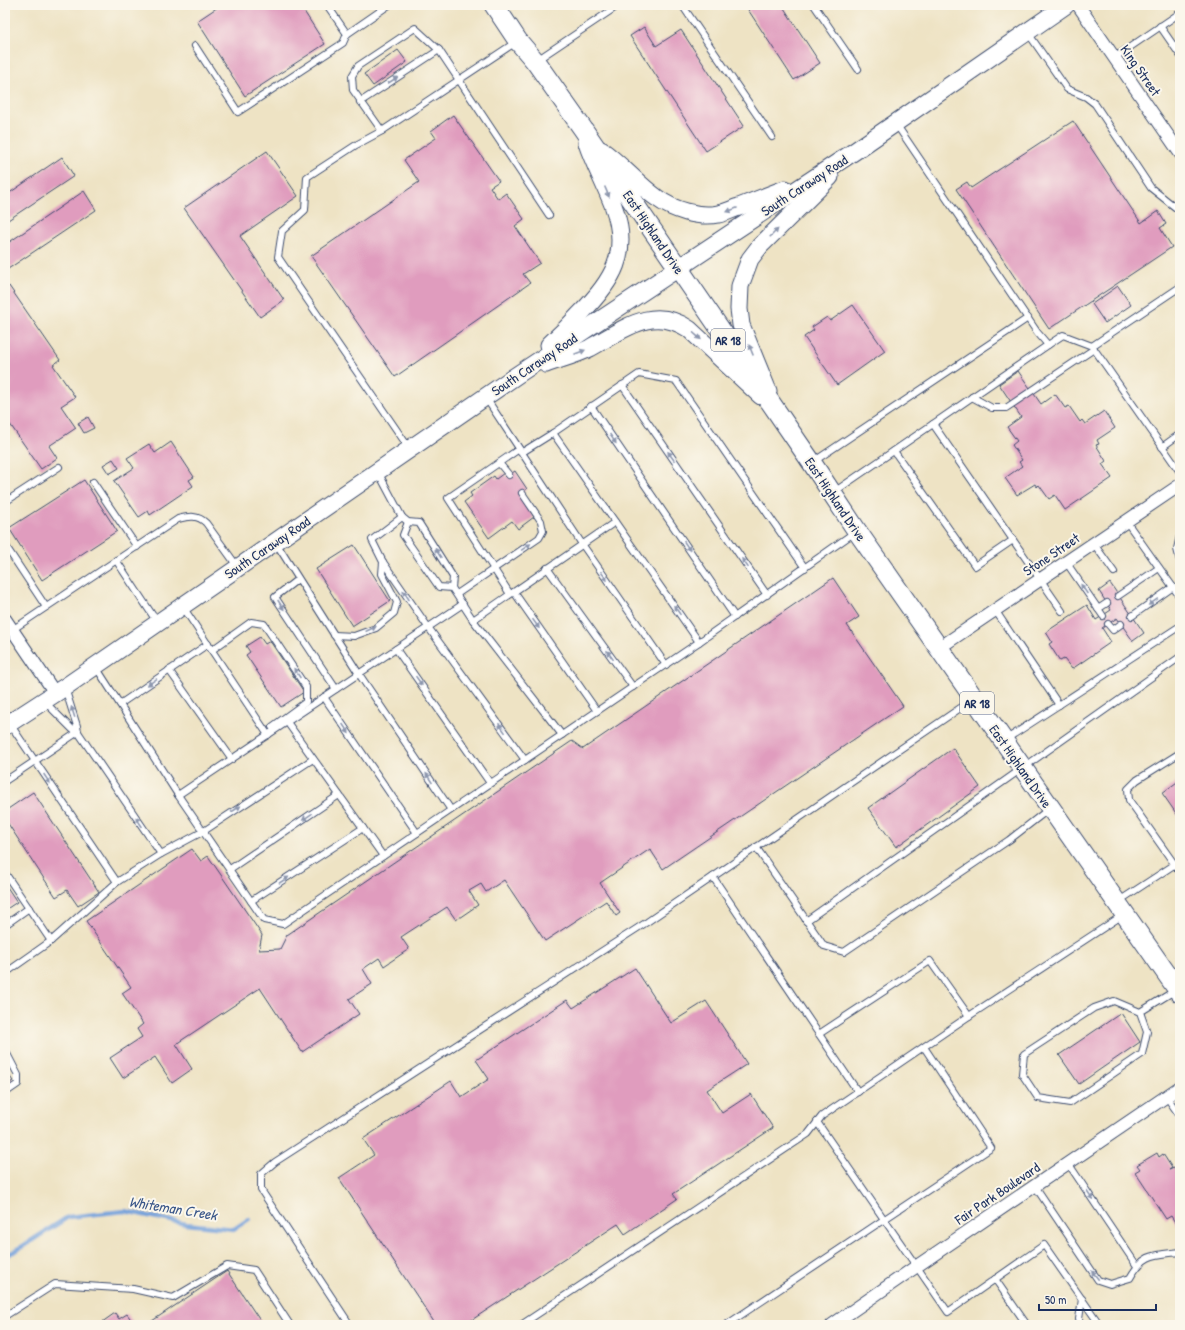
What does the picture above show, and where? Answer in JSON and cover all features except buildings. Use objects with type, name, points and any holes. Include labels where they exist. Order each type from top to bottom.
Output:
[{"type":"main road","name":"East Highland Drive","points":[[494,5],[518,41],[535,61],[595,146],[857,531],[1179,991]]},
{"type":"main road","name":"South Caraway Road","points":[[7,724],[95,666],[517,375],[896,124],[1066,5]]},
{"type":"main road","points":[[517,375],[594,300],[612,276],[616,265],[620,241],[618,222],[613,206],[590,152],[583,129]]},
{"type":"main road","points":[[595,146],[612,158],[658,198],[675,208],[707,215],[720,214],[797,184],[812,177],[855,151]]},
{"type":"main road","points":[[777,412],[741,325],[738,309],[740,286],[750,260],[760,246],[855,151]]},
{"type":"main road","points":[[517,375],[588,349],[643,320],[654,318],[681,324],[689,329],[777,412]]},
{"type":"street","name":"King Street","points":[[1078,5],[1180,153]]},
{"type":"street","name":"Stone Street","points":[[939,648],[1180,485]]},
{"type":"street","points":[[5,619],[54,694]]},
{"type":"street","name":"Fair Park Boulevard","points":[[832,1325],[1180,1087]]},
{"type":"lane","points":[[327,5],[347,34]]},
{"type":"lane","points":[[194,46],[238,112],[342,43],[347,34],[389,5]]},
{"type":"lane","points":[[535,61],[619,5]]},
{"type":"lane","points":[[682,5],[772,137]]},
{"type":"lane","points":[[814,5],[858,69]]},
{"type":"lane","points":[[1114,58],[1180,12]]},
{"type":"lane","points":[[1160,26],[1180,56]]},
{"type":"lane","points":[[382,131],[360,102],[353,90],[352,76],[358,66],[415,28],[439,50],[549,215]]},
{"type":"lane","points":[[1027,32],[1067,89],[1086,97],[1095,104],[1151,188],[1180,211]]},
{"type":"lane","points":[[410,449],[278,257],[282,231],[305,210],[307,177],[356,145],[382,131],[518,41]]},
{"type":"lane","points":[[360,102],[439,50]]},
{"type":"lane","points":[[896,124],[1048,345]]},
{"type":"lane","points":[[972,397],[992,408],[1006,408],[1180,287]]},
{"type":"lane","points":[[812,463],[1028,318]]},
{"type":"lane","points":[[832,493],[1063,335],[1093,348],[1180,472]]},
{"type":"lane","points":[[597,711],[493,568],[448,498],[499,463],[553,433],[639,374],[676,381],[805,568]]},
{"type":"lane","points":[[622,385],[767,595]]},
{"type":"lane","points":[[485,397],[582,544],[666,665]]},
{"type":"lane","points":[[592,406],[735,617]]},
{"type":"lane","points":[[933,424],[1062,611]]},
{"type":"lane","points":[[553,433],[699,642]]},
{"type":"lane","points":[[1162,446],[1180,434]]},
{"type":"lane","points":[[894,451],[975,566],[1013,540]]},
{"type":"lane","points":[[499,463],[509,475]]},
{"type":"lane","points":[[5,502],[59,467]]},
{"type":"lane","points":[[378,471],[402,517],[408,522],[419,523],[453,577],[452,588],[473,620],[562,735]]},
{"type":"lane","points":[[93,482],[137,547]]},
{"type":"lane","points":[[457,594],[539,538],[543,531],[541,522],[522,492]]},
{"type":"lane","points":[[12,630],[178,519],[195,516],[202,519],[238,567]]},
{"type":"lane","points":[[402,517],[372,540],[383,562],[428,628],[525,760]]},
{"type":"lane","points":[[1126,521],[1180,597]]},
{"type":"lane","points":[[408,522],[403,535],[439,587],[452,588]]},
{"type":"lane","points":[[473,620],[616,522]]},
{"type":"lane","points":[[95,666],[178,795],[204,830],[264,920],[283,924],[666,665],[857,531]]},
{"type":"lane","points":[[1180,536],[1177,549],[1180,561]]},
{"type":"lane","points":[[275,542],[358,674],[451,810]]},
{"type":"lane","points":[[1094,544],[1114,572]]},
{"type":"lane","points":[[5,545],[46,607]]},
{"type":"lane","points":[[116,560],[158,622]]},
{"type":"lane","points":[[334,635],[354,636],[376,628],[394,613],[397,602],[382,574],[383,562]]},
{"type":"lane","points":[[1066,562],[1103,616]]},
{"type":"lane","points":[[547,568],[633,687]]},
{"type":"lane","points":[[1118,596],[1159,568]]},
{"type":"lane","points":[[298,579],[275,597],[336,689]]},
{"type":"lane","points":[[1132,616],[1173,588]]},
{"type":"lane","points":[[1098,609],[1107,603]]},
{"type":"lane","points":[[267,733],[287,722],[463,604]]},
{"type":"lane","points":[[182,606],[267,733]]},
{"type":"lane","points":[[995,610],[1059,705]]},
{"type":"lane","points":[[178,795],[232,759],[306,702],[306,687],[264,624],[251,622],[212,650]]},
{"type":"lane","points":[[1108,624],[1113,630],[1121,624]]},
{"type":"lane","points":[[1004,741],[1180,626]]},
{"type":"lane","points":[[120,704],[208,644]]},
{"type":"lane","points":[[396,649],[490,784]]},
{"type":"lane","points":[[806,921],[1180,657]]},
{"type":"lane","points":[[169,670],[232,759]]},
{"type":"lane","points":[[54,694],[72,729],[78,732]]},
{"type":"lane","points":[[54,694],[77,726],[78,732],[161,854]]},
{"type":"lane","points":[[324,697],[417,833]]},
{"type":"lane","points":[[350,1325],[261,1190],[261,1174],[275,1162],[647,922],[974,698]]},
{"type":"lane","points":[[287,722],[383,856]]},
{"type":"lane","points":[[7,724],[35,761],[118,882]]},
{"type":"lane","points":[[5,781],[78,732]]},
{"type":"lane","points":[[1180,753],[1137,780],[1128,789],[1129,800],[1178,863],[1180,872]]},
{"type":"lane","points":[[5,971],[7,972],[51,941],[118,882],[161,854],[204,830],[313,759]]},
{"type":"lane","points":[[230,869],[339,795]]},
{"type":"lane","points":[[756,847],[824,946],[844,952],[1009,840],[1050,808]]},
{"type":"lane","points":[[251,901],[363,828]]},
{"type":"lane","points":[[521,1325],[808,1134],[822,1116],[969,1016],[1120,908],[1178,863]]},
{"type":"lane","points":[[5,873],[51,941]]},
{"type":"lane","points":[[713,877],[858,1092]]},
{"type":"lane","points":[[5,926],[29,908]]},
{"type":"lane","points":[[819,1034],[930,960],[969,1016]]},
{"type":"lane","points":[[1140,1012],[1179,991]]},
{"type":"lane","points":[[1114,1001],[1140,1012],[1147,1032],[1142,1054],[1070,1102],[1038,1098],[1022,1074],[1024,1054],[1094,1008],[1114,1001]]},
{"type":"lane","points":[[726,1325],[991,1148],[924,1047]]},
{"type":"lane","points":[[5,1050],[18,1075],[18,1084],[5,1093]]},
{"type":"lane","points":[[1166,1096],[1180,1116]]},
{"type":"lane","points":[[817,1122],[948,1312],[1044,1245],[1100,1325]]},
{"type":"lane","points":[[1068,1163],[1137,1266]]},
{"type":"lane","points":[[1035,1186],[1098,1280],[1110,1284],[1130,1278],[1137,1266],[1152,1255],[1180,1252]]},
{"type":"lane","points":[[5,1316],[55,1284],[133,1289],[174,1298],[228,1266],[254,1270],[290,1325]]},
{"type":"lane","points":[[995,1279],[1028,1325]]},
{"type":"lane","points":[[1080,1325],[1078,1319],[1082,1299]]},
{"type":"waterway","name":"Whiteman Creek","points":[[5,1256],[17,1250],[68,1217],[125,1211],[186,1224],[234,1229],[249,1219]]}]
